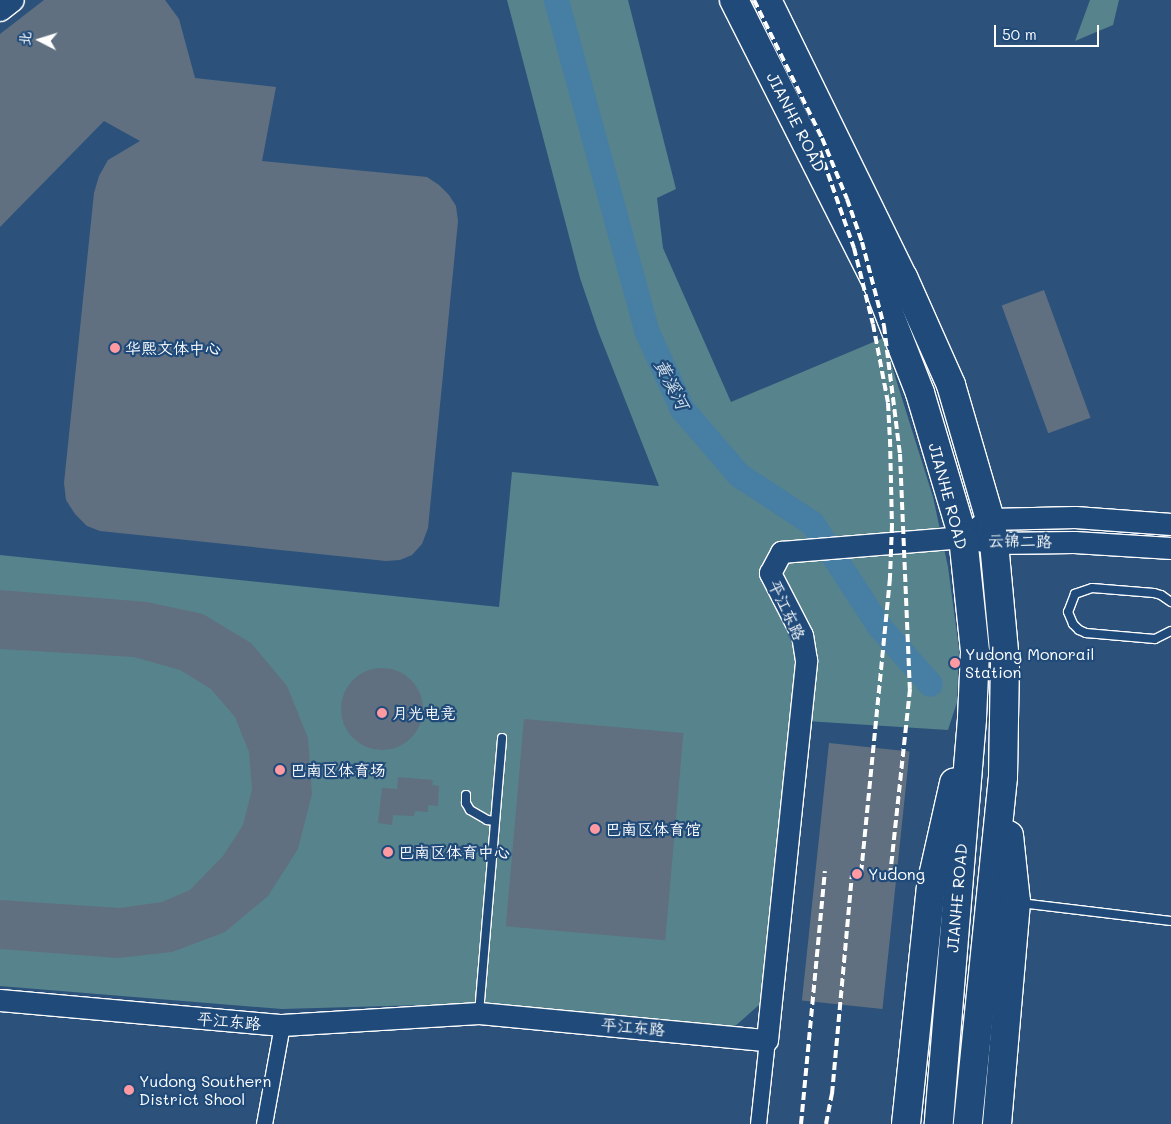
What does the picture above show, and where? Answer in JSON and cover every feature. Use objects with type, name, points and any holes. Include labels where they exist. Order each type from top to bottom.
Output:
[{"type":"highway","name":"JIANHE ROAD","points":[[734,0],[878,285],[920,394],[963,537],[974,652],[972,719],[939,1124]]},
{"type":"highway","name":"JIANHE ROAD","points":[[767,0],[903,276],[950,385],[992,531],[1005,662],[1003,777],[968,1124]]},
{"type":"highway","points":[[906,1124],[931,885],[944,820],[972,719]]},
{"type":"highway","points":[[997,1124],[1016,902],[1003,777]]},
{"type":"street","points":[[0,10],[13,0]]},
{"type":"street","name":"云锦二路","points":[[963,537],[1075,518],[1171,524]]},
{"type":"street","name":"云锦二路","points":[[992,531],[1074,542],[1171,548]]},
{"type":"street","name":"平江东路","points":[[0,1000],[282,1025],[479,1013],[766,1040],[806,660],[802,635],[770,573],[780,552],[963,537]]},
{"type":"street","points":[[264,1124],[282,1025]]},
{"type":"street","points":[[758,1124],[766,1040]]},
{"type":"lane","points":[[1171,601],[1154,593],[1092,588],[1075,594],[1068,612],[1073,624],[1079,630],[1086,633],[1155,640],[1171,630]]},
{"type":"lane","points":[[479,1013],[502,738]]},
{"type":"lane","points":[[466,795],[466,804],[470,810],[487,820],[495,821]]},
{"type":"lane","points":[[1016,902],[1171,921]]},
{"type":"green space","name":"巴南区体育中心","points":[[507,0],[628,0],[676,189],[657,198],[663,248],[731,402],[883,338],[933,497],[948,567],[959,649],[957,702],[948,730],[790,720],[760,1004],[733,1028],[492,1003],[282,1009],[0,986],[0,555],[499,607],[512,472],[659,486],[598,331],[580,278]]},
{"type":"green space","points":[[1090,0],[1119,0],[1113,25],[1075,41]]},
{"type":"building","points":[[44,0],[165,0],[179,19],[195,78],[276,87],[262,161],[427,177],[449,195],[456,206],[458,221],[428,528],[422,544],[412,555],[400,560],[386,561],[100,531],[87,526],[75,514],[66,500],[64,483],[94,193],[99,176],[108,160],[140,141],[104,121],[0,227],[0,34]]},
{"type":"building","points":[[1044,290],[1091,418],[1048,433],[1002,305]]},
{"type":"building","name":"巴南区体育场","points":[[0,590],[147,602],[203,614],[251,643],[287,686],[308,738],[312,794],[298,849],[268,896],[225,932],[172,952],[118,958],[0,949],[0,900],[120,908],[162,902],[190,890],[223,856],[243,825],[252,789],[249,752],[235,717],[211,689],[180,670],[134,657],[0,649]]},
{"type":"building","name":"月光电竞","points":[[382,668],[398,671],[411,680],[420,693],[423,709],[420,725],[411,738],[398,747],[382,750],[366,747],[353,738],[344,725],[341,709],[344,693],[353,680],[366,671]]},
{"type":"building","name":"巴南区体育馆","points":[[524,719],[683,733],[665,940],[506,926]]},
{"type":"building","points":[[829,743],[910,751],[882,1009],[802,1001]]},
{"type":"building","points":[[398,777],[433,780],[432,785],[439,786],[438,806],[428,805],[428,812],[415,811],[414,816],[393,815],[392,825],[378,823],[382,788],[397,789]]},
{"type":"waterway","name":"黄溪河","points":[[556,0],[646,330],[682,409],[739,475],[812,523],[879,626],[930,684]]},
{"type":"railway","points":[[754,0],[822,138],[847,199],[862,242],[884,326],[900,454],[910,689],[890,877]]},
{"type":"railway","points":[[820,151],[854,248],[873,324],[888,403],[892,525],[890,578],[861,874]]},
{"type":"railway","points":[[801,1124],[825,871]]},
{"type":"railway","points":[[826,1124],[832,1094],[852,873]]},
{"type":"place","name":"华熙文体中心","points":[[115,348]]},
{"type":"place","name":"Yudong Monorail Station","points":[[955,663]]},
{"type":"place","name":"月光电竞","points":[[382,713]]},
{"type":"place","name":"巴南区体育场","points":[[280,770]]},
{"type":"place","name":"巴南区体育馆","points":[[595,829]]},
{"type":"place","name":"巴南区体育中心","points":[[388,852]]},
{"type":"place","name":"Yudong","points":[[857,874]]},
{"type":"place","name":"Yudong Southern District Shool","points":[[129,1090]]}]
